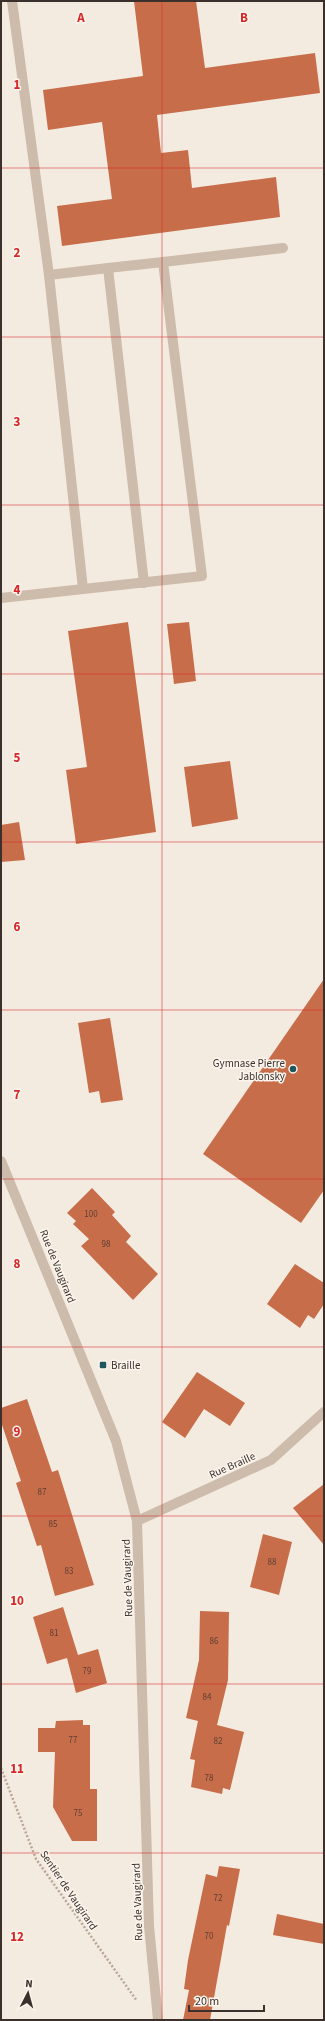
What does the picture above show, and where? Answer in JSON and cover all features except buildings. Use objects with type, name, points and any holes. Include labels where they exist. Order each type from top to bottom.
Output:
[{"type":"street","points":[[12,1],[49,275],[83,589]]},
{"type":"street","points":[[49,275],[282,248]]},
{"type":"street","points":[[1,598],[202,576],[163,262]]},
{"type":"street","points":[[108,268],[144,582]]},
{"type":"street","name":"Rue de Vaugirard","points":[[1,1161],[116,1441],[138,1521],[149,1926],[158,2020]]},
{"type":"street","name":"Rue Braille","points":[[138,1521],[271,1460],[324,1412]]},
{"type":"path","name":"Sentier de Vaugirard","points":[[1,1768],[36,1859],[139,2003]]},
{"type":"place","name":"Gymnase Pierre Jablonsky","points":[[293,1069]]},
{"type":"place","name":"Braille","points":[[103,1365]]}]
